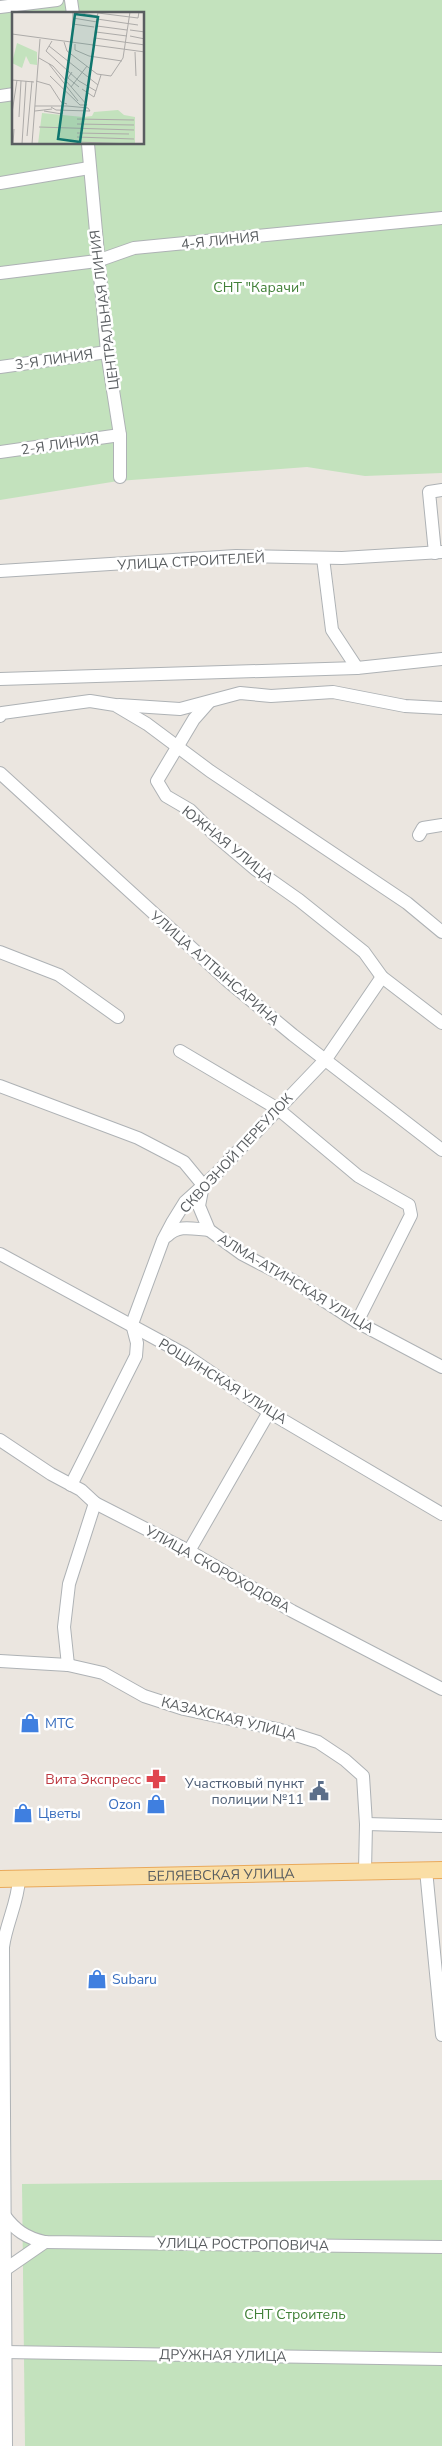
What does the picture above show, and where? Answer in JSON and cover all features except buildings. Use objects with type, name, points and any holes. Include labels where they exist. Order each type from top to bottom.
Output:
[{"type":"main road","name":"БЕЛЯЕВСКАЯ УЛИЦА","points":[[0,1879],[434,1870]]},
{"type":"street","points":[[0,7],[57,0]]},
{"type":"street","name":"ЦЕНТРАЛЬНАЯ ЛИНИЯ","points":[[88,145],[97,260],[107,352],[120,435],[120,477]]},
{"type":"street","points":[[0,183],[89,168]]},
{"type":"street","name":"4-Я ЛИНИЯ","points":[[0,273],[97,260],[134,248],[442,218]]},
{"type":"street","name":"3-Я ЛИНИЯ","points":[[0,367],[107,352]]},
{"type":"street","name":"2-Я ЛИНИЯ","points":[[0,452],[120,435]]},
{"type":"street","points":[[438,552],[429,492],[442,490]]},
{"type":"street","name":"УЛИЦА СТРОИТЕЛЕЙ","points":[[0,572],[236,556],[323,558],[438,552]]},
{"type":"street","points":[[323,558],[332,630],[357,668]]},
{"type":"street","points":[[0,679],[357,668],[442,658]]},
{"type":"street","points":[[0,716],[2,714],[90,701],[115,705],[180,709],[240,693],[271,696],[332,692],[405,706],[442,708]]},
{"type":"street","points":[[177,747],[194,719],[209,702]]},
{"type":"street","points":[[115,705],[147,724],[177,747],[406,903],[442,932]]},
{"type":"street","name":"ЮЖНАЯ УЛИЦА","points":[[177,747],[157,781],[166,796],[190,810],[216,836],[255,869],[300,900],[364,952],[382,976],[442,1023]]},
{"type":"street","name":"УЛИЦА АЛТЫНСАРИНА","points":[[0,773],[229,982],[293,1035],[442,1150]]},
{"type":"street","points":[[419,835],[423,828],[442,826]]},
{"type":"street","points":[[0,952],[59,975],[118,1017]]},
{"type":"street","name":"СКВОЗНОЙ ПЕРЕУЛОК","points":[[132,1324],[163,1240],[185,1202],[326,1059],[382,976]]},
{"type":"street","points":[[180,1051],[278,1109],[358,1176],[409,1205],[411,1215],[357,1322]]},
{"type":"street","points":[[0,1086],[138,1138],[184,1162],[203,1185]]},
{"type":"street","name":"АЛМА-АТИНСКАЯ УЛИЦА","points":[[203,1185],[198,1206],[209,1230],[242,1254],[292,1280],[357,1322],[442,1367]]},
{"type":"street","points":[[163,1240],[173,1230],[180,1228],[209,1230]]},
{"type":"street","name":"РОЩИНСКАЯ УЛИЦА","points":[[0,1254],[132,1324],[184,1354],[269,1412],[442,1514]]},
{"type":"street","points":[[71,1484],[136,1356],[137,1343],[132,1324]]},
{"type":"street","points":[[189,1551],[269,1412]]},
{"type":"street","name":"УЛИЦА СКОРОХОДОВА","points":[[0,1440],[51,1474],[71,1484],[95,1503],[189,1551],[292,1611],[442,1688]]},
{"type":"street","points":[[68,1665],[64,1627],[69,1584],[95,1503]]},
{"type":"street","name":"КАЗАХСКАЯ УЛИЦА","points":[[0,1661],[68,1665],[103,1673],[144,1696],[184,1709],[277,1729],[318,1742],[345,1760],[363,1776],[366,1824]]},
{"type":"street","points":[[365,1871],[366,1824],[442,1826]]},
{"type":"street","points":[[434,1870],[442,2035]]},
{"type":"street","points":[[6,2446],[3,2402],[2,2275],[4,2215],[2,2150],[3,1947],[6,1927],[18,1893],[19,1879]]},
{"type":"street","name":"УЛИЦА РОСТРОПОВИЧА","points":[[4,2215],[14,2229],[30,2238],[45,2242],[442,2247]]},
{"type":"street","points":[[2,2275],[45,2242]]},
{"type":"street","name":"ДРУЖНАЯ УЛИЦА","points":[[4,2352],[442,2359]]},
{"type":"green space","name":"СНТ \"Карачи\"","points":[[0,0],[442,0],[442,473],[365,476],[307,467],[118,481],[0,500]]},
{"type":"green space","name":"СНТ Строитель","points":[[442,2180],[442,2446],[25,2446],[22,2184]]},
{"type":"place","name":"МТС","points":[[30,1723]]},
{"type":"place","name":"Вита Экспресс","points":[[156,1779]]},
{"type":"place","name":"Участковый пункт полиции №11","points":[[319,1791]]},
{"type":"place","name":"Ozon","points":[[156,1804]]},
{"type":"place","name":"Цветы","points":[[23,1813]]},
{"type":"place","name":"Subaru","points":[[97,1979]]}]
